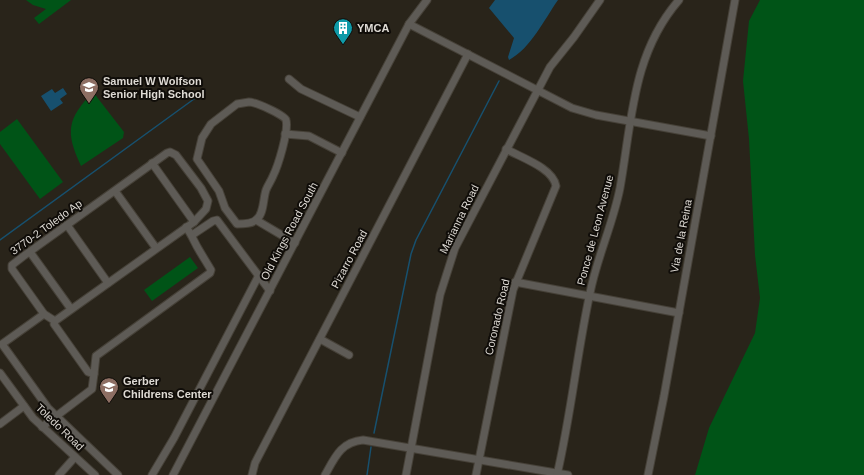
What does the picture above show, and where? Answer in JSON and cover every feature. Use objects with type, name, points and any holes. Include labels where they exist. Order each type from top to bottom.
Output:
[{"type":"street","name":"Old Kings Road South","points":[[173,475],[409,24],[427,0]]},
{"type":"street","name":"Marianna Road","points":[[406,475],[440,295],[446,271],[462,232],[550,66],[574,37],[600,0]]},
{"type":"street","name":"Ponce de Leon Avenue","points":[[557,474],[589,296],[618,194],[629,121],[645,56],[660,25],[679,0]]},
{"type":"street","name":"Via de la Reina","points":[[648,475],[679,313],[735,0]]},
{"type":"street","points":[[409,24],[537,90],[582,111],[710,136]]},
{"type":"street","name":"Pizarro Road","points":[[252,475],[255,463],[468,54]]},
{"type":"street","points":[[289,78],[301,89],[360,117]]},
{"type":"street","points":[[254,102],[264,108],[282,114],[286,119],[285,134],[273,176],[266,190],[259,217],[256,220],[237,224],[223,205],[218,191],[197,159],[200,143],[208,128],[237,104],[254,102]]},
{"type":"street","points":[[285,134],[309,136],[342,154]]},
{"type":"street","name":"Coronado Road","points":[[476,475],[515,282],[556,186],[554,178],[548,171],[506,149]]},
{"type":"street","name":"3770-2 Toledo Ap","points":[[44,314],[12,269],[12,266],[167,153],[170,152],[176,155],[206,196],[208,204],[206,209],[194,222]]},
{"type":"street","points":[[55,321],[194,222],[152,163]]},
{"type":"street","points":[[115,190],[156,248]]},
{"type":"street","points":[[192,235],[213,221],[217,220],[270,291]]},
{"type":"street","points":[[256,220],[295,243]]},
{"type":"street","points":[[67,225],[108,283]]},
{"type":"street","points":[[42,427],[92,389],[96,356],[210,273],[211,270],[186,227]]},
{"type":"street","points":[[30,252],[71,309]]},
{"type":"street","points":[[152,475],[174,438],[259,275]]},
{"type":"street","points":[[515,282],[679,313]]},
{"type":"street","points":[[55,321],[44,314],[1,345],[55,417],[118,475]]},
{"type":"street","points":[[55,321],[54,324],[88,372],[94,374]]},
{"type":"street","points":[[320,339],[349,355]]},
{"type":"street","name":"Toledo Road","points":[[0,373],[24,406],[42,427],[95,475]]},
{"type":"street","points":[[0,424],[24,406]]},
{"type":"street","points":[[325,475],[340,450],[355,440],[375,441],[568,475]]},
{"type":"street","points":[[59,475],[75,457]]},
{"type":"green space","points":[[26,0],[71,0],[39,24],[34,18],[46,9],[33,5]]},
{"type":"green space","points":[[760,0],[864,0],[864,475],[695,475],[709,428],[755,333],[760,298],[755,255],[749,139],[743,81],[749,21]]},
{"type":"green space","points":[[93,92],[124,132],[123,138],[81,166],[72,144],[71,126],[78,110]]},
{"type":"green space","points":[[17,119],[63,182],[40,199],[0,144],[0,132]]},
{"type":"green space","points":[[190,257],[198,268],[152,301],[144,290]]},
{"type":"water","points":[[495,0],[558,0],[530,41],[517,55],[509,60],[508,57],[514,38],[489,8]]},
{"type":"water","points":[[63,88],[67,94],[60,99],[63,103],[51,111],[41,96],[52,89],[55,93]]},
{"type":"waterway","points":[[374,433],[411,254],[416,240],[499,81]]},
{"type":"waterway","points":[[0,240],[205,91]]},
{"type":"waterway","points":[[367,475],[371,447]]},
{"type":"place","name":"YMCA","points":[[343,45]]},
{"type":"place","name":"Samuel W Wolfson Senior High School","points":[[89,104]]},
{"type":"place","name":"Gerber Childrens Center","points":[[109,404]]}]
